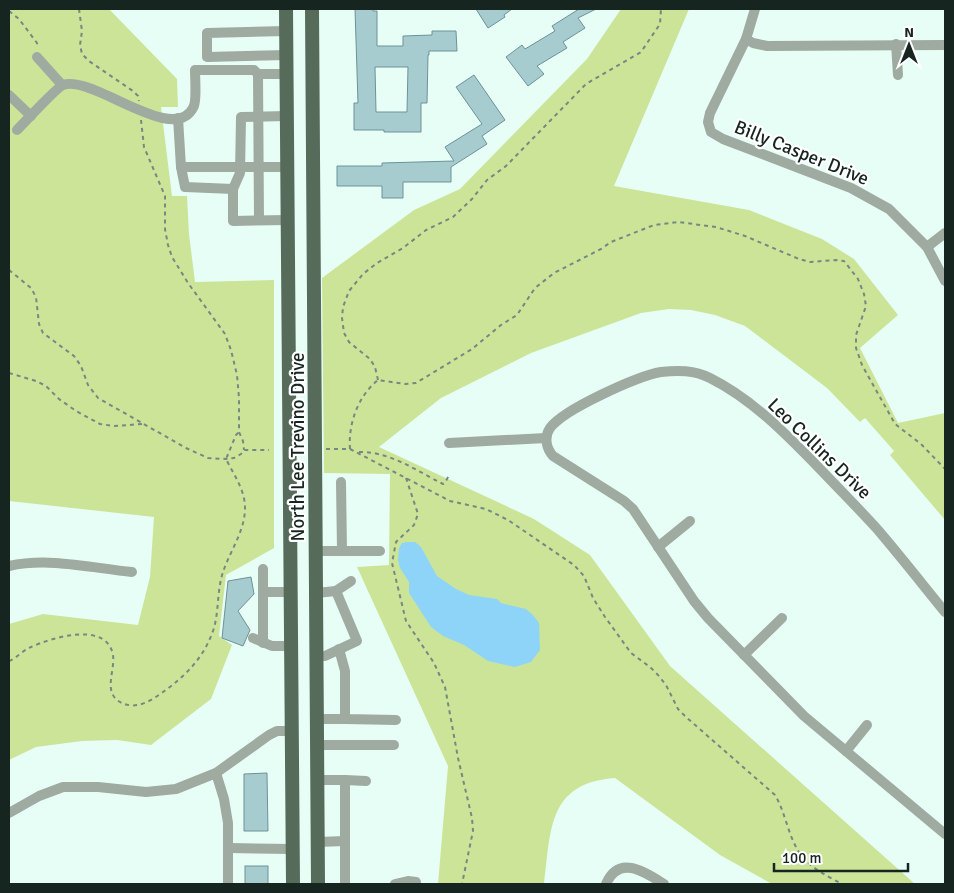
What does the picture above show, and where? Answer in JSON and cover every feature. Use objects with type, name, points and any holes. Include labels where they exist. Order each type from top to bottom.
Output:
[{"type":"main road","name":"North Lee Trevino Drive","points":[[286,9],[292,884]]},
{"type":"main road","name":"North Lee Trevino Drive","points":[[312,9],[318,884]]},
{"type":"street","name":"Billy Casper Drive","points":[[756,9],[746,39],[710,114],[708,122],[711,132],[722,139],[819,175],[872,198],[903,221],[927,247],[945,281]]},
{"type":"street","points":[[286,31],[207,33],[206,57],[287,55]]},
{"type":"street","points":[[746,39],[767,46],[945,45]]},
{"type":"street","points":[[896,44],[898,75]]},
{"type":"street","points":[[37,58],[62,85]]},
{"type":"street","points":[[17,130],[62,85],[76,83],[104,93],[140,111],[165,118],[178,118],[188,115],[194,107],[195,70],[254,70],[258,74],[286,74]]},
{"type":"street","points":[[258,74],[259,220]]},
{"type":"street","points":[[9,95],[31,116]]},
{"type":"street","points":[[287,116],[241,117],[240,173],[233,189],[233,221],[288,220]]},
{"type":"street","points":[[178,118],[181,168],[185,187],[233,189]]},
{"type":"street","points":[[181,168],[287,167]]},
{"type":"street","points":[[927,247],[945,233]]},
{"type":"street","name":"Leo Collins Drive","points":[[546,438],[550,428],[557,421],[579,407],[634,380],[660,372],[683,370],[708,376],[727,388],[782,431],[877,529],[945,612]]},
{"type":"street","points":[[449,443],[546,438],[548,448],[553,456],[624,501],[633,509],[694,601],[708,618],[787,699],[945,834]]},
{"type":"street","points":[[341,482],[342,551]]},
{"type":"street","points":[[658,546],[690,521]]},
{"type":"street","points":[[316,551],[380,551]]},
{"type":"street","points":[[9,566],[37,562],[132,572]]},
{"type":"street","points":[[263,569],[263,643]]},
{"type":"street","points":[[316,592],[336,591],[351,581]]},
{"type":"street","points":[[317,656],[325,656],[357,641],[336,591]]},
{"type":"street","points":[[263,592],[290,592]]},
{"type":"street","points":[[744,655],[782,618]]},
{"type":"street","points":[[253,638],[272,646],[291,646]]},
{"type":"street","points":[[339,649],[346,671],[345,719]]},
{"type":"street","points":[[318,719],[396,720]]},
{"type":"street","points":[[846,751],[867,725]]},
{"type":"street","points":[[9,813],[39,796],[63,787],[98,787],[146,792],[176,789],[216,773],[277,731],[292,732]]},
{"type":"street","points":[[318,745],[394,745]]},
{"type":"street","points":[[216,773],[224,799],[228,823],[228,884]]},
{"type":"street","points":[[318,780],[366,781]]},
{"type":"street","points":[[345,780],[345,884]]},
{"type":"street","points":[[318,842],[345,841]]},
{"type":"street","points":[[229,848],[292,849]]},
{"type":"street","points":[[606,884],[615,872],[634,868],[643,870],[664,884]]},
{"type":"street","points":[[395,884],[408,881],[416,882]]},
{"type":"path","points":[[79,9],[82,30],[80,45],[82,54],[138,96],[144,147],[165,196],[166,229],[172,257],[188,283],[225,334],[231,350],[237,375],[239,432],[244,450]]},
{"type":"path","points":[[378,380],[370,359],[349,342],[344,333],[343,307],[349,291],[363,274],[377,263],[403,248],[426,230],[454,217],[487,180],[506,166],[586,84],[641,52],[660,24],[660,9]]},
{"type":"path","points":[[9,11],[18,19],[37,43],[37,58]]},
{"type":"path","points":[[350,449],[349,437],[360,402],[368,388],[378,380],[405,384],[416,383],[472,349],[501,325],[517,315],[535,288],[554,273],[611,242],[654,225],[678,222],[716,227],[745,236],[810,262],[844,261],[858,279],[864,294],[866,306],[856,335],[856,348],[862,365],[895,424],[921,444],[945,469]]},
{"type":"path","points":[[9,270],[30,288],[36,296],[39,324],[43,333],[74,356],[81,366],[88,385],[98,398],[208,458],[226,459],[241,454],[244,450],[269,450]]},
{"type":"path","points":[[9,374],[36,381],[46,386],[59,399],[76,411],[100,424],[114,426],[146,424]]},
{"type":"path","points":[[9,662],[28,648],[50,639],[67,635],[100,636],[108,643],[113,652],[110,685],[113,695],[118,701],[136,706],[158,696],[192,668],[208,644],[214,626],[223,572],[243,525],[244,495],[226,459],[232,443],[239,432]]},
{"type":"path","points":[[326,449],[350,449],[450,501],[486,509],[508,520],[574,565],[584,576],[593,598],[632,653],[658,675],[686,718],[775,795],[795,847],[820,872],[842,884]]},
{"type":"path","points":[[357,452],[374,452],[386,456],[443,484],[449,475]]},
{"type":"path","points":[[406,478],[418,514],[414,524],[396,542],[392,563],[406,621],[434,663],[445,687],[458,758],[472,818],[473,832],[462,884]]},
{"type":"green space","points":[[9,9],[109,9],[177,79],[178,107],[161,107],[172,196],[187,196],[189,234],[195,282],[274,280],[274,548],[226,575],[219,636],[232,645],[211,699],[151,745],[117,740],[82,741],[36,747],[9,760],[9,624],[43,614],[138,625],[150,577],[154,517],[9,501]]},
{"type":"green space","points":[[621,9],[689,9],[614,186],[749,210],[822,239],[854,259],[898,315],[860,348],[898,423],[945,413],[945,520],[890,455],[894,451],[865,418],[860,422],[827,388],[745,326],[715,315],[691,310],[669,309],[641,313],[531,353],[441,398],[379,447],[534,519],[590,555],[670,666],[915,884],[772,884],[720,855],[615,778],[593,782],[576,789],[564,800],[552,828],[544,884],[438,884],[448,766],[357,567],[389,565],[390,474],[324,473],[322,278],[414,210],[460,189],[587,59]]},
{"type":"water","points":[[415,542],[421,547],[437,576],[456,589],[469,595],[497,599],[501,603],[526,609],[533,615],[539,623],[540,650],[531,662],[515,667],[488,661],[464,645],[443,636],[431,627],[409,593],[409,582],[400,568],[398,560],[399,548],[402,543]]},
{"type":"building","points":[[355,9],[373,9],[373,11],[377,11],[377,46],[403,46],[403,36],[432,35],[432,31],[456,31],[457,51],[429,51],[427,103],[421,103],[421,132],[354,130],[354,103],[358,103]],"holes":[[[375,67],[408,67],[407,112],[376,112]]]},
{"type":"building","points":[[476,9],[512,9],[504,15],[505,17],[488,28]]},
{"type":"building","points":[[579,9],[596,9],[578,18],[585,28],[563,42],[567,48],[537,66],[544,74],[528,86],[506,57],[522,45],[525,49],[555,31],[552,26]]},
{"type":"building","points":[[474,75],[505,120],[482,136],[487,144],[451,167],[451,182],[403,182],[403,198],[382,198],[382,186],[337,186],[337,166],[382,166],[382,163],[454,161],[445,147],[482,124],[456,87]]},
{"type":"building","points":[[251,577],[254,594],[238,611],[250,630],[243,646],[222,638],[228,581]]},
{"type":"building","points":[[267,773],[268,831],[244,831],[244,774]]},
{"type":"building","points":[[245,866],[268,866],[268,884],[245,884]]}]
